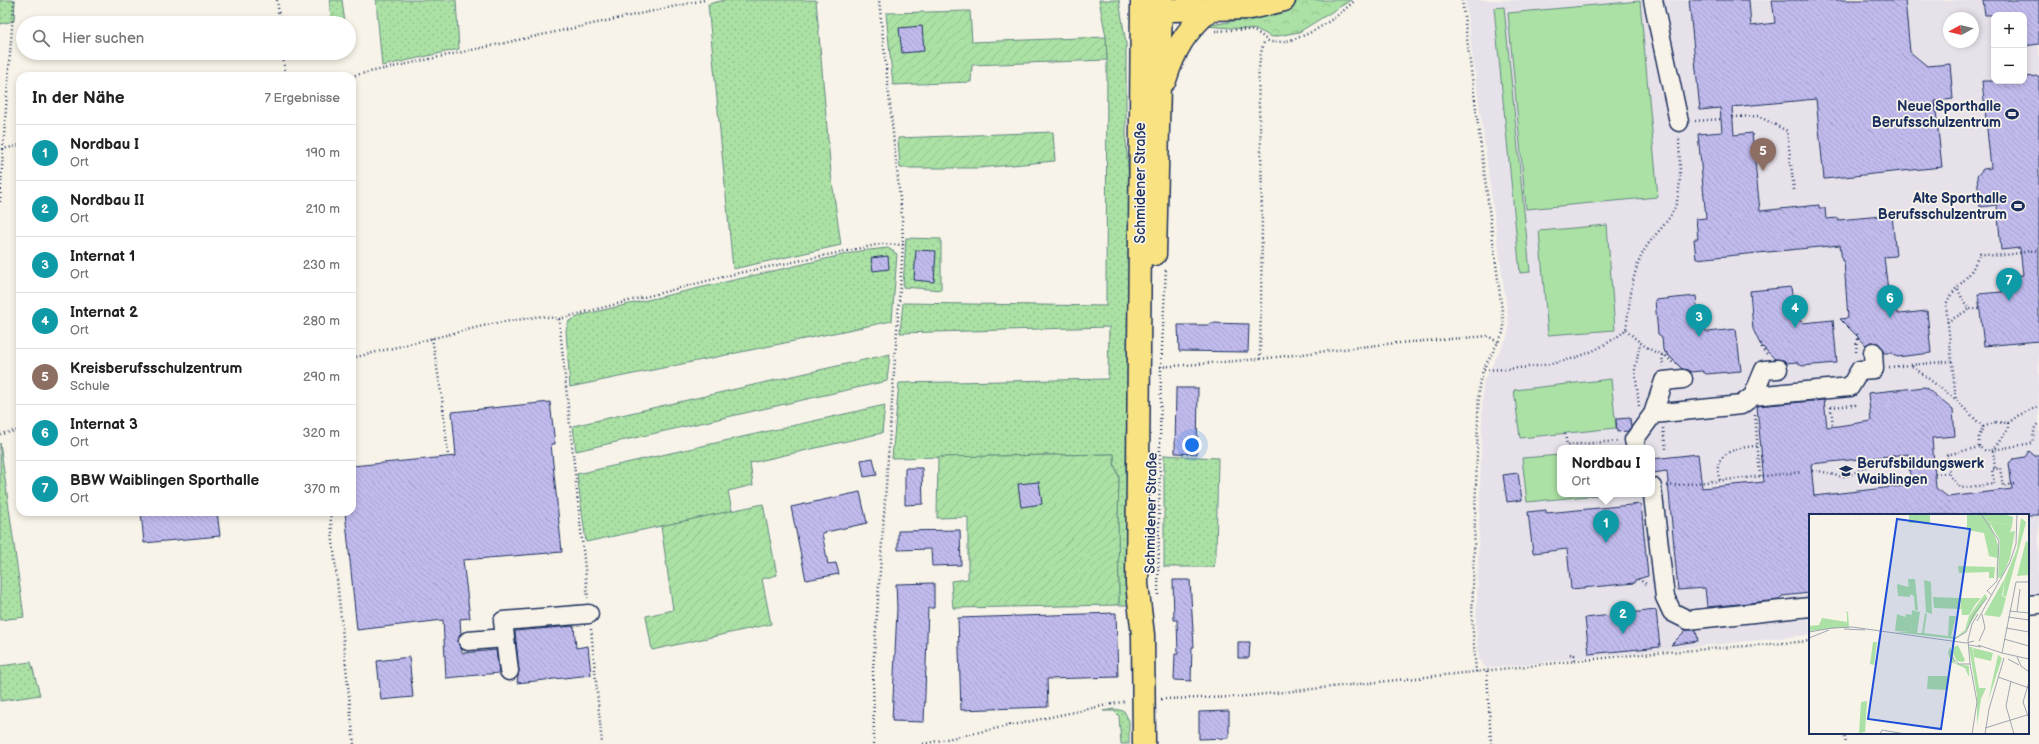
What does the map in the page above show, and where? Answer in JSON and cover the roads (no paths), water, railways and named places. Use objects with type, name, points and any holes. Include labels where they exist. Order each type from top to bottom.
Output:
[{"type":"main road","points":[[1129,0],[1142,53]]},
{"type":"main road","points":[[1154,2],[1172,10],[1202,5],[1250,8],[1284,0]]},
{"type":"main road","name":"Schmidener Straße","points":[[1151,367],[1142,53],[1154,2]]},
{"type":"main road","name":"Schmidener Straße","points":[[1144,744],[1151,699],[1137,584],[1151,367],[1159,98],[1154,2]]},
{"type":"main road","name":"Schmidener Straße","points":[[1159,98],[1172,60],[1181,40],[1194,23],[1202,5]]},
{"type":"lane","points":[[1653,0],[1679,122]]},
{"type":"lane","points":[[1753,396],[1850,387],[1860,370],[1873,360]]},
{"type":"lane","points":[[1654,416],[1742,405],[1753,396],[1764,370],[1778,369]]},
{"type":"lane","points":[[1635,444],[1654,416],[1664,381],[1683,379]]},
{"type":"lane","points":[[1653,497],[1665,597],[1672,612],[1688,620],[1809,607]]},
{"type":"lane","points":[[2029,605],[2039,604]]},
{"type":"lane","points":[[509,671],[503,621],[589,614]]},
{"type":"lane","points":[[468,641],[505,638]]},
{"type":"place","name":"Neue Sporthalle Berufsschulzentrum","points":[[2012,114]]},
{"type":"place","name":"Kreisberufsschulzentrum","points":[[1763,171]]},
{"type":"place","name":"Alte Sporthalle Berufsschulzentrum","points":[[2018,206]]},
{"type":"place","name":"BBW Waiblingen Sporthalle","points":[[2009,301]]},
{"type":"place","name":"Internat 3","points":[[1890,318]]},
{"type":"place","name":"Internat 2","points":[[1795,328]]},
{"type":"place","name":"Internat 1","points":[[1699,337]]},
{"type":"place","name":"Berufsbildungswerk Waiblingen","points":[[1846,471]]},
{"type":"place","name":"Nordbau I","points":[[1606,543]]},
{"type":"place","name":"Nordbau II","points":[[1623,634]]}]
